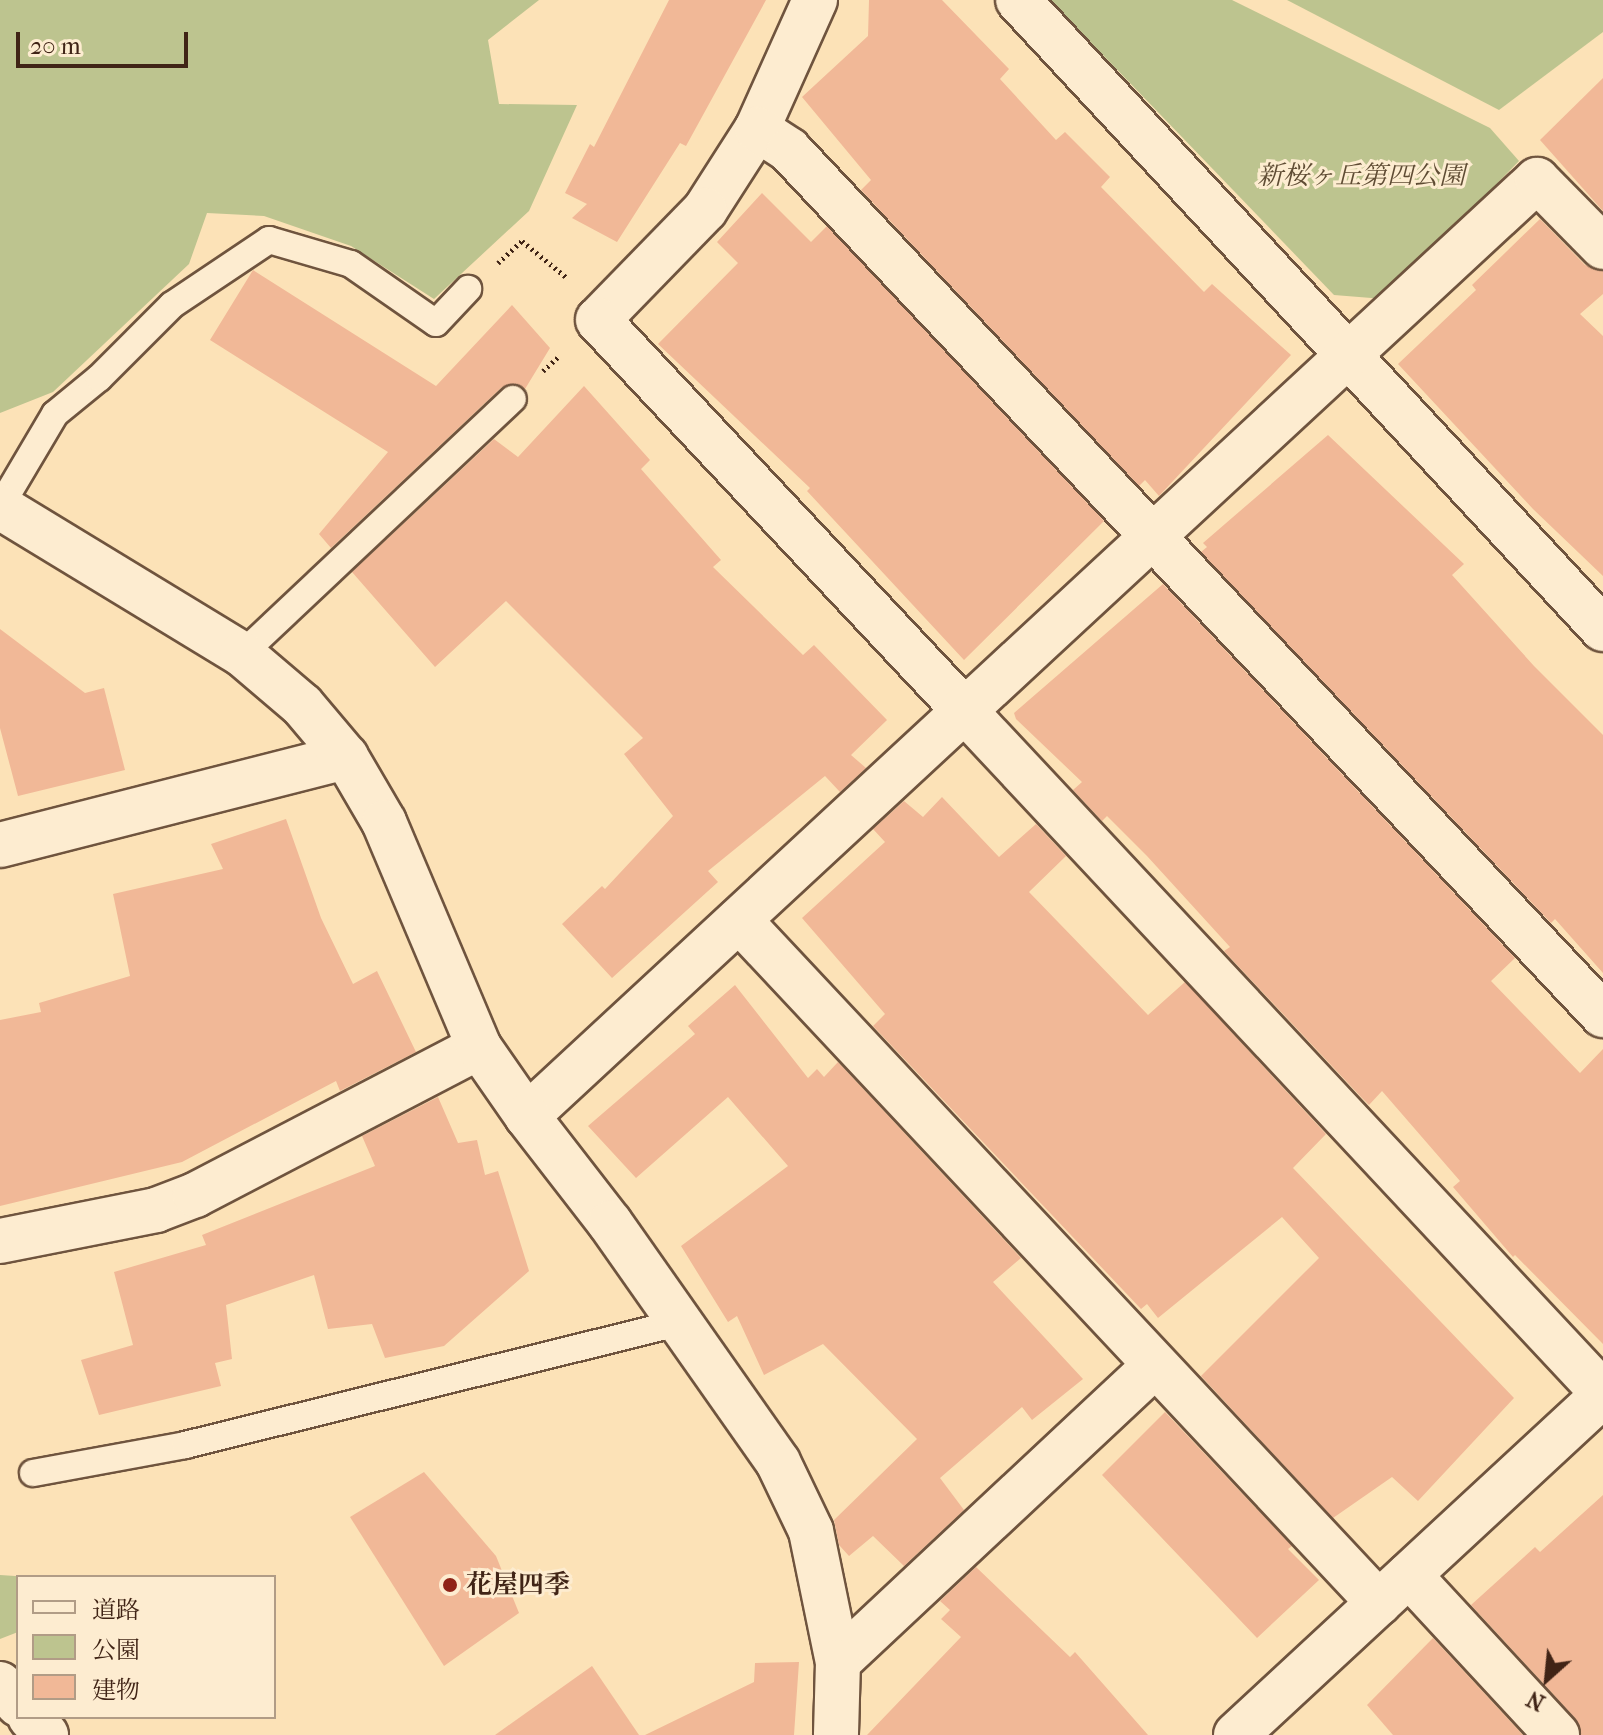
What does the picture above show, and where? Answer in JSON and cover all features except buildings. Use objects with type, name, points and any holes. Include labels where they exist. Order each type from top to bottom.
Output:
[{"type":"street","points":[[815,0],[757,129],[705,210],[598,320],[1603,1394],[1236,1735]]},
{"type":"street","points":[[1018,0],[1603,629]]},
{"type":"street","points":[[757,129],[789,150],[1603,1015]]},
{"type":"street","points":[[527,1116],[1537,180],[1603,247]]},
{"type":"street","points":[[0,507],[242,654],[302,705],[346,757],[384,822],[479,1047],[772,1449],[811,1531],[838,1662],[836,1735]]},
{"type":"street","points":[[0,845],[346,757]]},
{"type":"street","points":[[739,920],[1155,1365],[1394,1589],[1557,1735]]},
{"type":"street","points":[[0,1241],[156,1210],[195,1195],[479,1047]]},
{"type":"street","points":[[838,1662],[1155,1365]]},
{"type":"street","points":[[0,1684],[16,1702]]},
{"type":"street","points":[[32,1719],[46,1735]]},
{"type":"lane","points":[[0,507],[55,414],[99,378],[172,305],[269,240],[351,264],[436,323],[468,289]]},
{"type":"lane","points":[[242,654],[513,399]]},
{"type":"lane","points":[[33,1473],[185,1445],[682,1322]]},
{"type":"path","points":[[468,289],[522,241],[567,279],[598,320],[513,399]]},
{"type":"green space","points":[[0,0],[539,0],[488,40],[499,104],[577,105],[529,211],[434,299],[351,246],[264,216],[207,213],[189,264],[53,392],[0,413]]},
{"type":"green space","name":"新桜ヶ丘第四公園","points":[[1050,0],[1232,0],[1490,128],[1519,161],[1384,299],[1334,295]]},
{"type":"green space","points":[[1287,0],[1603,0],[1603,32],[1499,110]]},
{"type":"green space","points":[[0,1575],[16,1576],[16,1633],[0,1639]]},
{"type":"place","name":"花屋四季","points":[[450,1585]]}]
